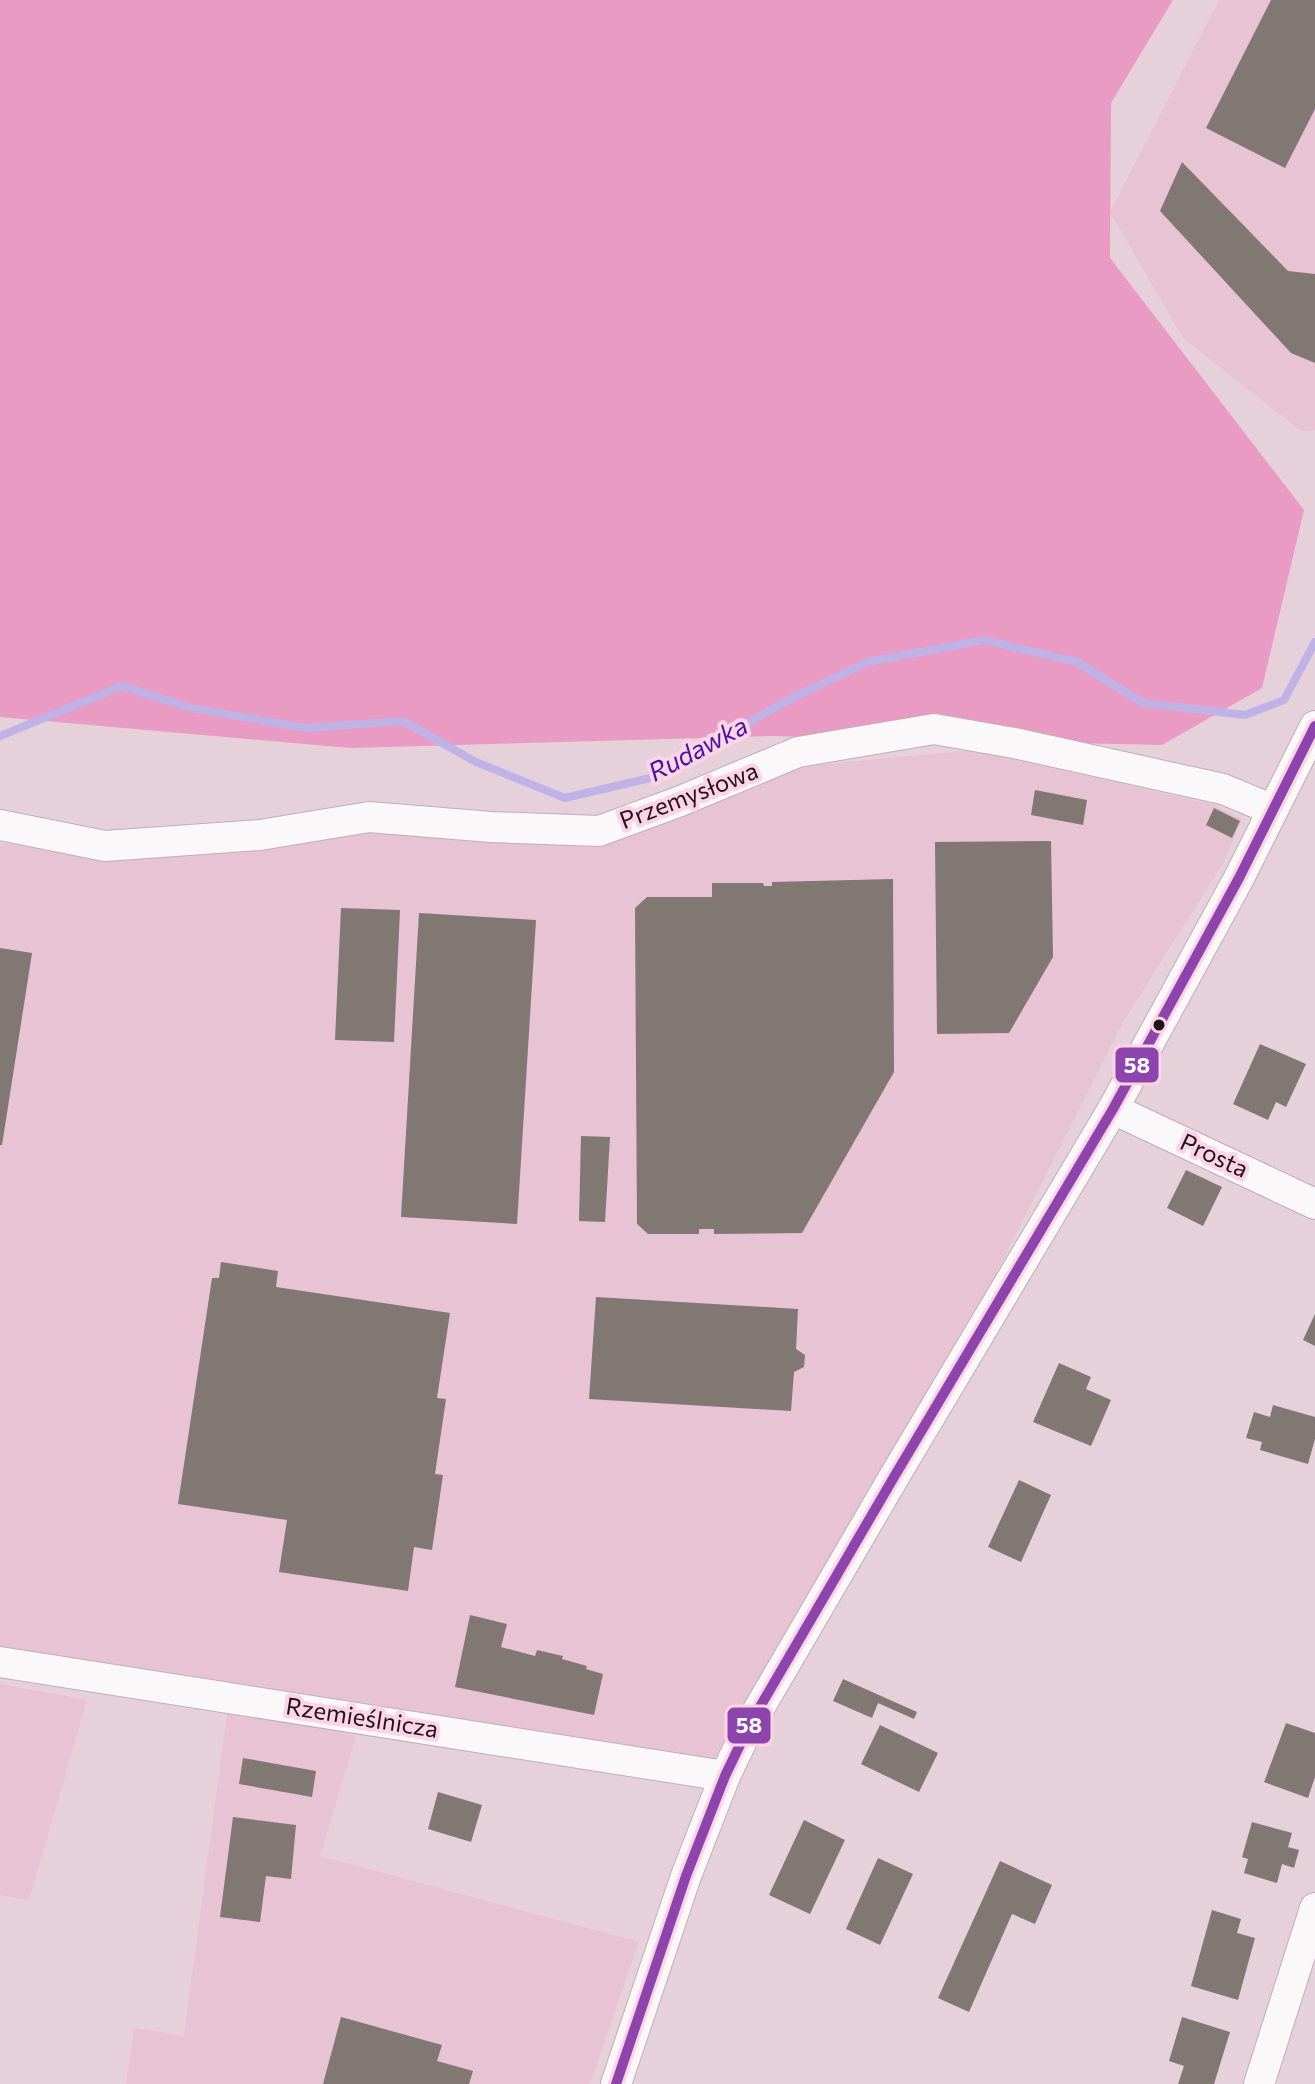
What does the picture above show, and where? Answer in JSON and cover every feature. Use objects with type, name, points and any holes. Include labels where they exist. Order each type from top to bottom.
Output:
[{"type":"street","points":[[616,2084],[686,1876],[725,1776],[750,1724],[1113,1109],[1315,726]]},
{"type":"street","name":"Przemysłowa","points":[[0,825],[105,846],[260,835],[369,817],[491,827],[599,831],[798,752],[934,729],[1100,761],[1223,789],[1273,810]]},
{"type":"street","name":"Prosta","points":[[1113,1109],[1315,1204]]},
{"type":"street","name":"Rzemieślnicza","points":[[0,1662],[725,1776]]},
{"type":"street","points":[[1259,2084],[1315,1908]]},
{"type":"shaded area","points":[[0,0],[1173,0],[1111,103],[1110,258],[1304,510],[1262,688],[1162,745],[772,736],[350,748],[0,717]]},
{"type":"shaded area","points":[[1219,0],[1315,0],[1315,430],[1301,431],[1183,338],[1110,212]]},
{"type":"shaded area","points":[[974,750],[1214,805],[1242,819],[1224,862],[1123,1022],[968,1329],[713,1760],[0,1646],[0,843],[110,856],[378,831],[602,847],[806,766]]},
{"type":"shaded area","points":[[0,1684],[87,1700],[29,1900],[0,1895]]},
{"type":"shaded area","points":[[228,1708],[356,1736],[320,1856],[639,1942],[590,2084],[126,2084],[134,2028],[184,2036]]},
{"type":"building","points":[[1271,0],[1315,0],[1315,109],[1285,168],[1206,128]]},
{"type":"building","points":[[1182,162],[1288,271],[1315,274],[1315,363],[1291,353],[1160,211]]},
{"type":"building","points":[[1035,790],[1087,800],[1083,825],[1031,815]]},
{"type":"building","points":[[1214,808],[1240,821],[1232,838],[1206,825]]},
{"type":"building","points":[[1051,841],[1053,957],[1009,1033],[937,1034],[935,842]]},
{"type":"building","points":[[893,879],[894,1072],[802,1233],[714,1234],[714,1229],[699,1229],[699,1234],[648,1234],[637,1224],[635,908],[647,897],[712,897],[712,883],[763,883],[764,886],[772,886],[772,882]]},
{"type":"building","points":[[341,908],[400,910],[394,1042],[335,1040]]},
{"type":"building","points":[[419,913],[536,920],[517,1224],[401,1217]]},
{"type":"building","points":[[0,948],[32,953],[2,1145],[0,1145]]},
{"type":"building","points":[[1260,1044],[1306,1064],[1286,1107],[1276,1102],[1268,1120],[1233,1104]]},
{"type":"building","points":[[581,1136],[610,1137],[605,1222],[579,1221]]},
{"type":"building","points":[[1186,1170],[1222,1187],[1203,1226],[1167,1208]]},
{"type":"building","points":[[221,1262],[278,1271],[276,1287],[450,1313],[437,1398],[446,1399],[435,1474],[443,1475],[432,1550],[414,1547],[408,1591],[279,1572],[287,1520],[178,1504],[212,1278],[219,1278]]},
{"type":"building","points":[[596,1297],[798,1309],[796,1349],[805,1355],[804,1367],[794,1372],[791,1411],[589,1399]]},
{"type":"building","points":[[1315,1314],[1315,1346],[1303,1340]]},
{"type":"building","points":[[1059,1363],[1091,1377],[1086,1389],[1111,1400],[1091,1446],[1033,1422]]},
{"type":"building","points":[[1273,1405],[1315,1417],[1315,1439],[1308,1464],[1260,1450],[1262,1442],[1246,1438],[1254,1412],[1270,1417]]},
{"type":"building","points":[[1019,1480],[1051,1495],[1021,1562],[988,1547]]},
{"type":"building","points":[[470,1615],[507,1624],[501,1647],[535,1656],[537,1650],[563,1656],[562,1659],[603,1674],[594,1715],[455,1687]]},
{"type":"building","points":[[843,1679],[917,1712],[914,1719],[878,1703],[872,1718],[833,1701]]},
{"type":"building","points":[[1286,1723],[1315,1733],[1315,1777],[1308,1798],[1264,1782]]},
{"type":"building","points":[[880,1725],[938,1753],[919,1792],[861,1764]]},
{"type":"building","points":[[243,1758],[316,1771],[312,1797],[239,1784]]},
{"type":"building","points":[[438,1792],[482,1805],[471,1842],[428,1829]]},
{"type":"building","points":[[233,1817],[296,1825],[291,1879],[266,1876],[260,1922],[220,1917]]},
{"type":"building","points":[[804,1820],[845,1840],[810,1914],[769,1895]]},
{"type":"building","points":[[1252,1822],[1292,1833],[1288,1847],[1299,1850],[1294,1868],[1282,1864],[1277,1883],[1244,1873],[1248,1859],[1242,1857]]},
{"type":"building","points":[[878,1858],[913,1874],[880,1945],[846,1929]]},
{"type":"building","points":[[1000,1861],[1052,1885],[1035,1924],[1012,1914],[969,2012],[938,1998]]},
{"type":"building","points":[[1212,1910],[1241,1919],[1237,1933],[1255,1938],[1238,2000],[1191,1986]]},
{"type":"building","points":[[341,2017],[442,2045],[437,2061],[473,2071],[469,2084],[323,2084]]},
{"type":"building","points":[[1182,2017],[1230,2032],[1214,2084],[1178,2084],[1184,2066],[1169,2061]]},
{"type":"waterway","name":"Rudawka","points":[[0,736],[122,686],[191,708],[306,728],[403,721],[476,762],[565,798],[650,778],[794,697],[868,662],[984,640],[1077,662],[1143,703],[1245,715],[1284,700],[1315,642]]},
{"type":"transit line","name":"58","points":[[616,2084],[686,1876],[725,1776],[750,1724],[1113,1109],[1239,878],[1315,726]]}]
